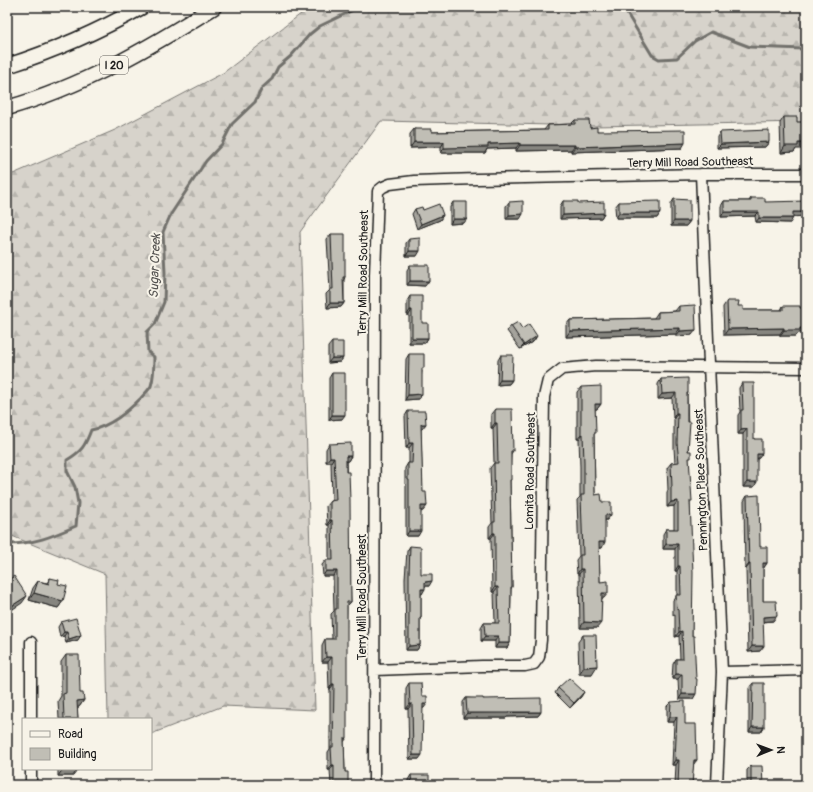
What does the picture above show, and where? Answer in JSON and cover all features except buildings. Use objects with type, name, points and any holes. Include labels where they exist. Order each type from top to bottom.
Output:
[{"type":"highway","points":[[7,66],[60,48],[142,7]]},
{"type":"highway","name":"I 20","points":[[7,108],[56,91],[98,74],[140,52],[214,7]]},
{"type":"street","name":"Terry Mill Road Southeast","points":[[374,785],[375,275],[378,191],[390,184],[414,181],[484,178],[701,174],[806,174]]},
{"type":"street","name":"Pennington Place Southeast","points":[[701,174],[722,672],[717,785]]},
{"type":"street","name":"Lomita Road Southeast","points":[[375,670],[525,666],[534,664],[539,657],[541,640],[544,397],[548,380],[562,369],[596,366],[806,368]]},
{"type":"street","points":[[31,642],[31,718]]},
{"type":"street","points":[[722,672],[806,670]]},
{"type":"street","points":[[31,770],[31,785]]},
{"type":"green space","points":[[310,7],[806,7],[806,122],[594,126],[381,121],[300,232],[315,710],[223,706],[152,734],[152,718],[108,718],[105,574],[7,534],[7,175],[13,174],[115,130],[223,73]]},
{"type":"waterway","name":"Sugar Creek","points":[[7,544],[26,543],[42,539],[76,526],[78,503],[75,487],[67,471],[67,460],[82,448],[91,430],[112,422],[118,418],[136,403],[151,386],[154,357],[148,352],[147,332],[155,324],[164,302],[165,273],[163,232],[171,214],[206,161],[222,144],[232,124],[255,102],[262,88],[272,79],[278,67],[291,56],[310,34],[320,26],[353,10],[356,7]]},
{"type":"waterway","points":[[623,7],[652,55],[659,59],[677,58],[695,41],[711,32],[750,47],[804,49],[806,51]]}]
